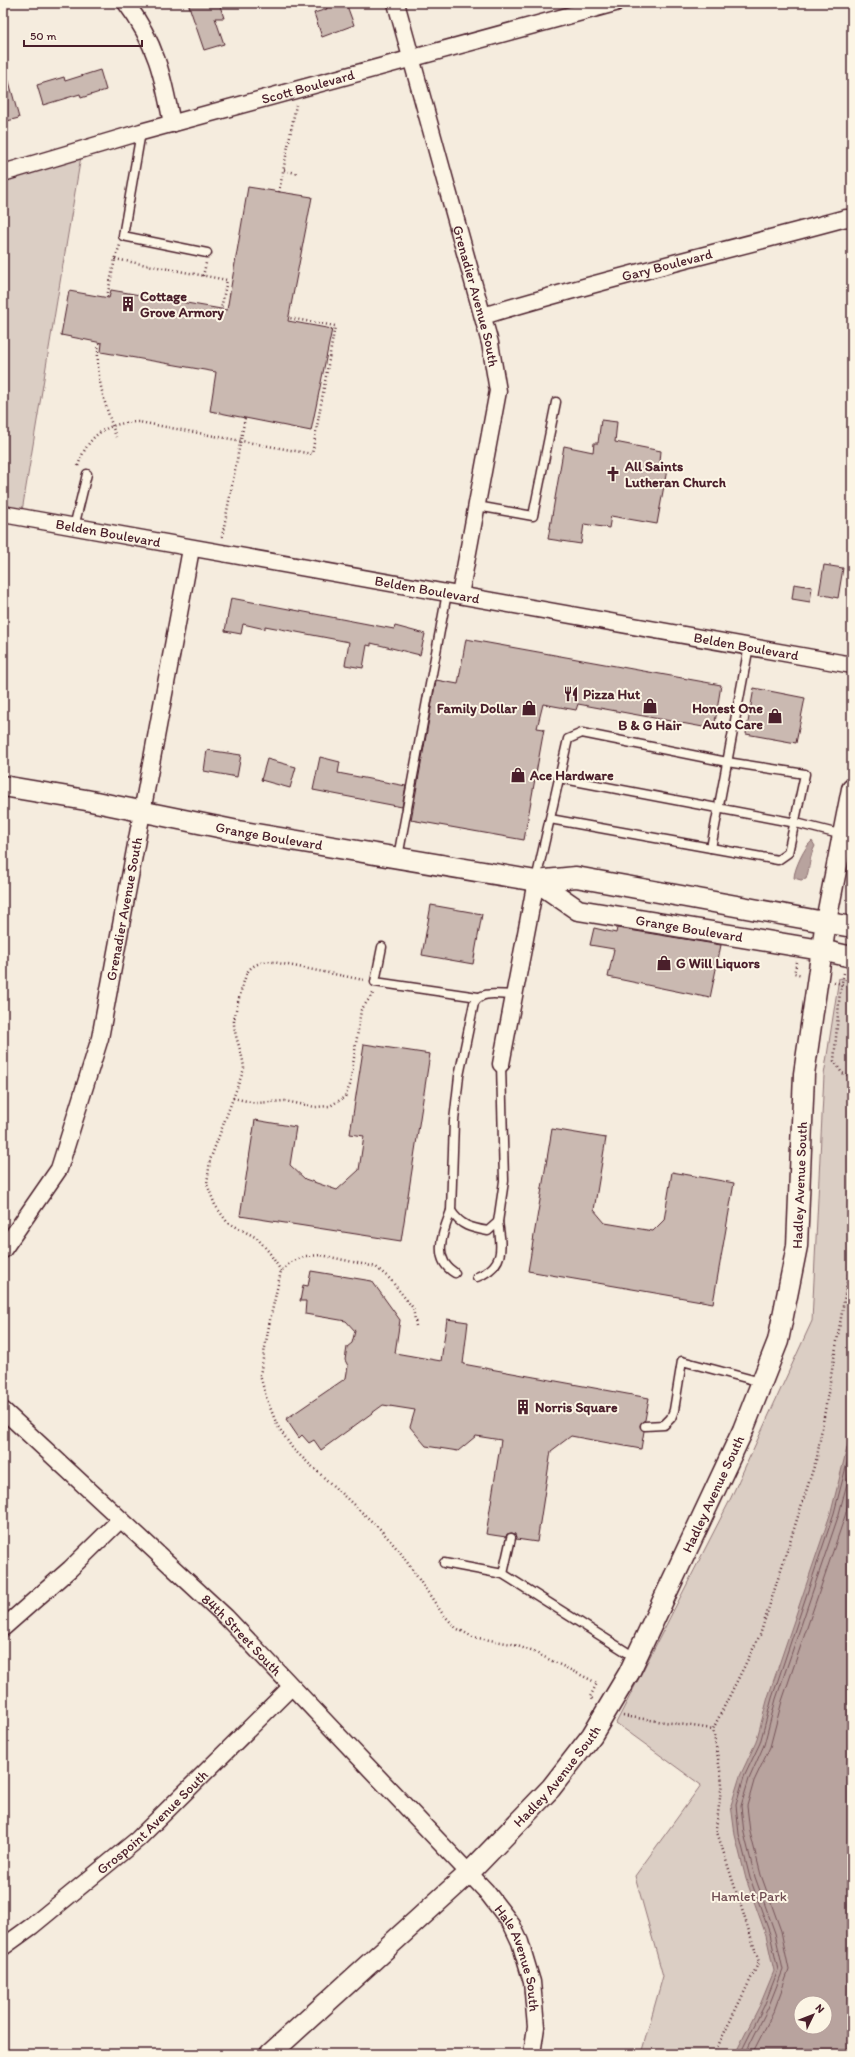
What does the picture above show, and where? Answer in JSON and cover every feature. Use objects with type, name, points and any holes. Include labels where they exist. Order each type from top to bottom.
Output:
[{"type":"street","points":[[126,3],[148,35],[162,74],[172,124]]},
{"type":"street","name":"Grenadier Avenue South","points":[[396,3],[413,59],[490,342],[498,391],[477,506],[454,594]]},
{"type":"street","name":"Scott Boulevard","points":[[3,173],[141,132],[298,91],[615,3]]},
{"type":"street","name":"Gary Boulevard","points":[[483,316],[684,259],[846,218],[852,219]]},
{"type":"street","name":"Belden Boulevard","points":[[3,514],[219,554],[852,665]]},
{"type":"street","name":"Grenadier Avenue South","points":[[3,1250],[59,1169],[100,1038],[191,549]]},
{"type":"street","name":"Grange Boulevard","points":[[3,786],[142,811],[238,831],[536,881],[576,877],[826,921],[852,927]]},
{"type":"street","name":"Hadley Avenue South","points":[[270,2054],[468,1874],[551,1788],[592,1735],[637,1658],[743,1430],[778,1341],[797,1246],[804,1074],[821,950],[852,789]]},
{"type":"street","points":[[501,1064],[536,881]]},
{"type":"street","name":"Grange Boulevard","points":[[536,881],[578,910],[821,950],[850,957]]},
{"type":"street","name":"84th Street South","points":[[3,1410],[226,1617],[468,1874]]},
{"type":"street","points":[[3,1628],[70,1569],[120,1520]]},
{"type":"street","name":"Grospoint Avenue South","points":[[3,1947],[32,1926],[138,1838],[291,1686]]},
{"type":"street","name":"Hale Avenue South","points":[[468,1874],[486,1891],[512,1925],[520,1942],[532,1982],[536,2027],[532,2054]]},
{"type":"lane","points":[[141,132],[123,236],[208,253]]},
{"type":"lane","points":[[477,506],[533,516],[556,402]]},
{"type":"lane","points":[[74,526],[87,474]]},
{"type":"lane","points":[[398,858],[454,594]]},
{"type":"lane","points":[[711,848],[749,646]]},
{"type":"lane","points":[[536,881],[568,739],[582,733],[727,762],[806,774],[788,853],[778,860],[550,819]]},
{"type":"lane","points":[[559,778],[796,823],[843,835]]},
{"type":"lane","points":[[382,947],[375,982],[478,997]]},
{"type":"lane","points":[[455,1273],[448,1269],[442,1260],[441,1249],[442,1237],[451,1211],[454,1121],[459,1076],[474,1003],[478,997],[483,994],[513,995]]},
{"type":"lane","points":[[478,1277],[490,1272],[496,1265],[500,1251],[498,1222],[504,1181],[501,1064]]},
{"type":"lane","points":[[451,1211],[458,1221],[468,1228],[488,1231],[498,1222]]},
{"type":"lane","points":[[645,1426],[664,1425],[671,1418],[682,1361],[762,1382]]},
{"type":"lane","points":[[504,1574],[511,1538]]},
{"type":"lane","points":[[444,1563],[504,1574],[637,1658]]},
{"type":"path","points":[[280,192],[298,91]]},
{"type":"path","points":[[284,170],[299,174]]},
{"type":"path","points":[[107,297],[114,259],[123,236]]},
{"type":"path","points":[[114,259],[227,280],[221,309]]},
{"type":"path","points":[[84,487],[74,485],[81,456],[93,438],[112,425],[124,422],[139,422],[312,454],[336,326],[289,318]]},
{"type":"path","points":[[99,343],[97,351],[100,389],[116,437]]},
{"type":"path","points":[[219,554],[245,418]]},
{"type":"path","points":[[850,957],[840,991],[834,1061],[842,1073],[852,1077]]},
{"type":"path","points":[[233,1098],[256,1103],[284,1101],[315,1107],[330,1106],[345,1097],[350,1085],[360,1010],[374,994],[375,982],[268,961],[256,964],[247,973],[234,1023],[243,1057],[244,1069],[233,1098],[210,1160],[207,1184],[215,1205],[227,1222],[257,1238],[269,1252],[281,1272]]},
{"type":"path","points":[[714,2054],[759,1962],[716,1829],[722,1782],[713,1729],[760,1635],[817,1458],[852,1254]]},
{"type":"path","points":[[416,1326],[413,1308],[390,1279],[376,1267],[321,1255],[301,1258],[291,1262],[281,1272],[260,1375],[266,1397],[277,1425],[293,1449],[380,1529],[400,1552],[442,1613],[456,1628],[473,1638],[512,1644],[534,1652],[597,1683],[590,1697],[622,1716],[713,1729]]},
{"type":"green space","points":[[82,150],[21,517],[3,514],[3,173]]},
{"type":"green space","name":"Hamlet Park","points":[[839,978],[852,981],[852,2054],[641,2054],[663,1976],[635,1876],[701,1785],[616,1723],[729,1502],[812,1321],[824,1075]]},
{"type":"water","points":[[812,841],[815,846],[806,879],[801,880],[794,878],[800,858]]},
{"type":"water","points":[[852,1428],[852,2054],[735,2054],[760,2005],[774,1971],[766,1935],[746,1879],[735,1835],[731,1805],[740,1776],[756,1742],[768,1697],[831,1512]]},
{"type":"building","points":[[188,3],[219,3],[224,18],[215,18],[224,44],[204,50]]},
{"type":"building","points":[[325,3],[346,3],[354,25],[322,37],[314,13],[327,9]]},
{"type":"building","points":[[100,70],[106,90],[81,98],[80,94],[43,105],[37,85],[64,77],[65,81]]},
{"type":"building","points":[[3,74],[7,74],[19,118],[3,122]]},
{"type":"building","name":"Cottage Grove Armory","points":[[248,187],[312,197],[288,321],[332,329],[311,431],[210,411],[216,372],[101,352],[102,343],[61,335],[69,291],[109,298],[111,290],[227,310]]},
{"type":"building","name":"All Saints Lutheran Church","points":[[601,420],[617,422],[615,442],[661,451],[660,462],[668,464],[657,524],[611,516],[609,528],[584,524],[581,544],[548,539],[564,446],[593,452],[594,443],[598,443]]},
{"type":"building","points":[[824,565],[843,568],[838,598],[819,594]]},
{"type":"building","points":[[794,584],[812,587],[810,602],[792,599]]},
{"type":"building","points":[[231,598],[394,629],[395,626],[425,634],[420,655],[371,643],[371,646],[367,645],[363,668],[345,665],[349,642],[265,626],[265,629],[243,624],[241,634],[225,631]]},
{"type":"building","points":[[466,639],[721,685],[714,729],[578,704],[576,710],[543,704],[537,728],[544,729],[524,840],[411,820],[436,680],[458,684]]},
{"type":"building","name":"Honest One Auto Care","points":[[754,688],[805,698],[796,743],[746,734]]},
{"type":"building","points":[[207,750],[241,755],[237,777],[204,771]]},
{"type":"building","points":[[320,757],[340,762],[338,773],[406,786],[402,807],[313,790]]},
{"type":"building","points":[[267,759],[296,767],[290,788],[261,780]]},
{"type":"building","points":[[431,905],[482,914],[473,964],[422,955]]},
{"type":"building","name":"G Will Liquors","points":[[594,928],[616,933],[617,928],[721,945],[710,998],[608,977],[614,949],[590,945]]},
{"type":"building","points":[[364,1044],[430,1054],[401,1241],[240,1216],[255,1120],[296,1127],[290,1165],[305,1179],[337,1190],[359,1170],[364,1136],[350,1134]]},
{"type":"building","points":[[552,1129],[606,1138],[594,1210],[605,1223],[653,1231],[664,1220],[672,1172],[734,1183],[713,1303],[528,1271]]},
{"type":"building","name":"Norris Square","points":[[311,1271],[372,1281],[400,1320],[395,1353],[441,1361],[447,1319],[468,1322],[463,1364],[649,1398],[645,1420],[640,1426],[644,1431],[641,1449],[571,1436],[551,1451],[537,1542],[516,1539],[515,1534],[512,1533],[507,1534],[506,1537],[486,1534],[501,1440],[476,1436],[458,1451],[426,1446],[410,1427],[415,1410],[383,1405],[321,1450],[314,1440],[309,1443],[302,1435],[299,1438],[286,1419],[346,1378],[348,1366],[345,1360],[347,1347],[352,1343],[355,1331],[346,1321],[305,1314],[306,1301],[300,1301],[303,1285],[308,1286]]},
{"type":"place","name":"Cottage Grove Armory","points":[[128,304]]},
{"type":"place","name":"All Saints Lutheran Church","points":[[613,474]]},
{"type":"place","name":"Pizza Hut","points":[[571,694]]},
{"type":"place","name":"B & G Hair","points":[[650,706]]},
{"type":"place","name":"Family Dollar","points":[[529,708]]},
{"type":"place","name":"Honest One Auto Care","points":[[775,716]]},
{"type":"place","name":"Ace Hardware","points":[[518,775]]},
{"type":"place","name":"G Will Liquors","points":[[664,963]]},
{"type":"place","name":"Norris Square","points":[[523,1407]]}]
